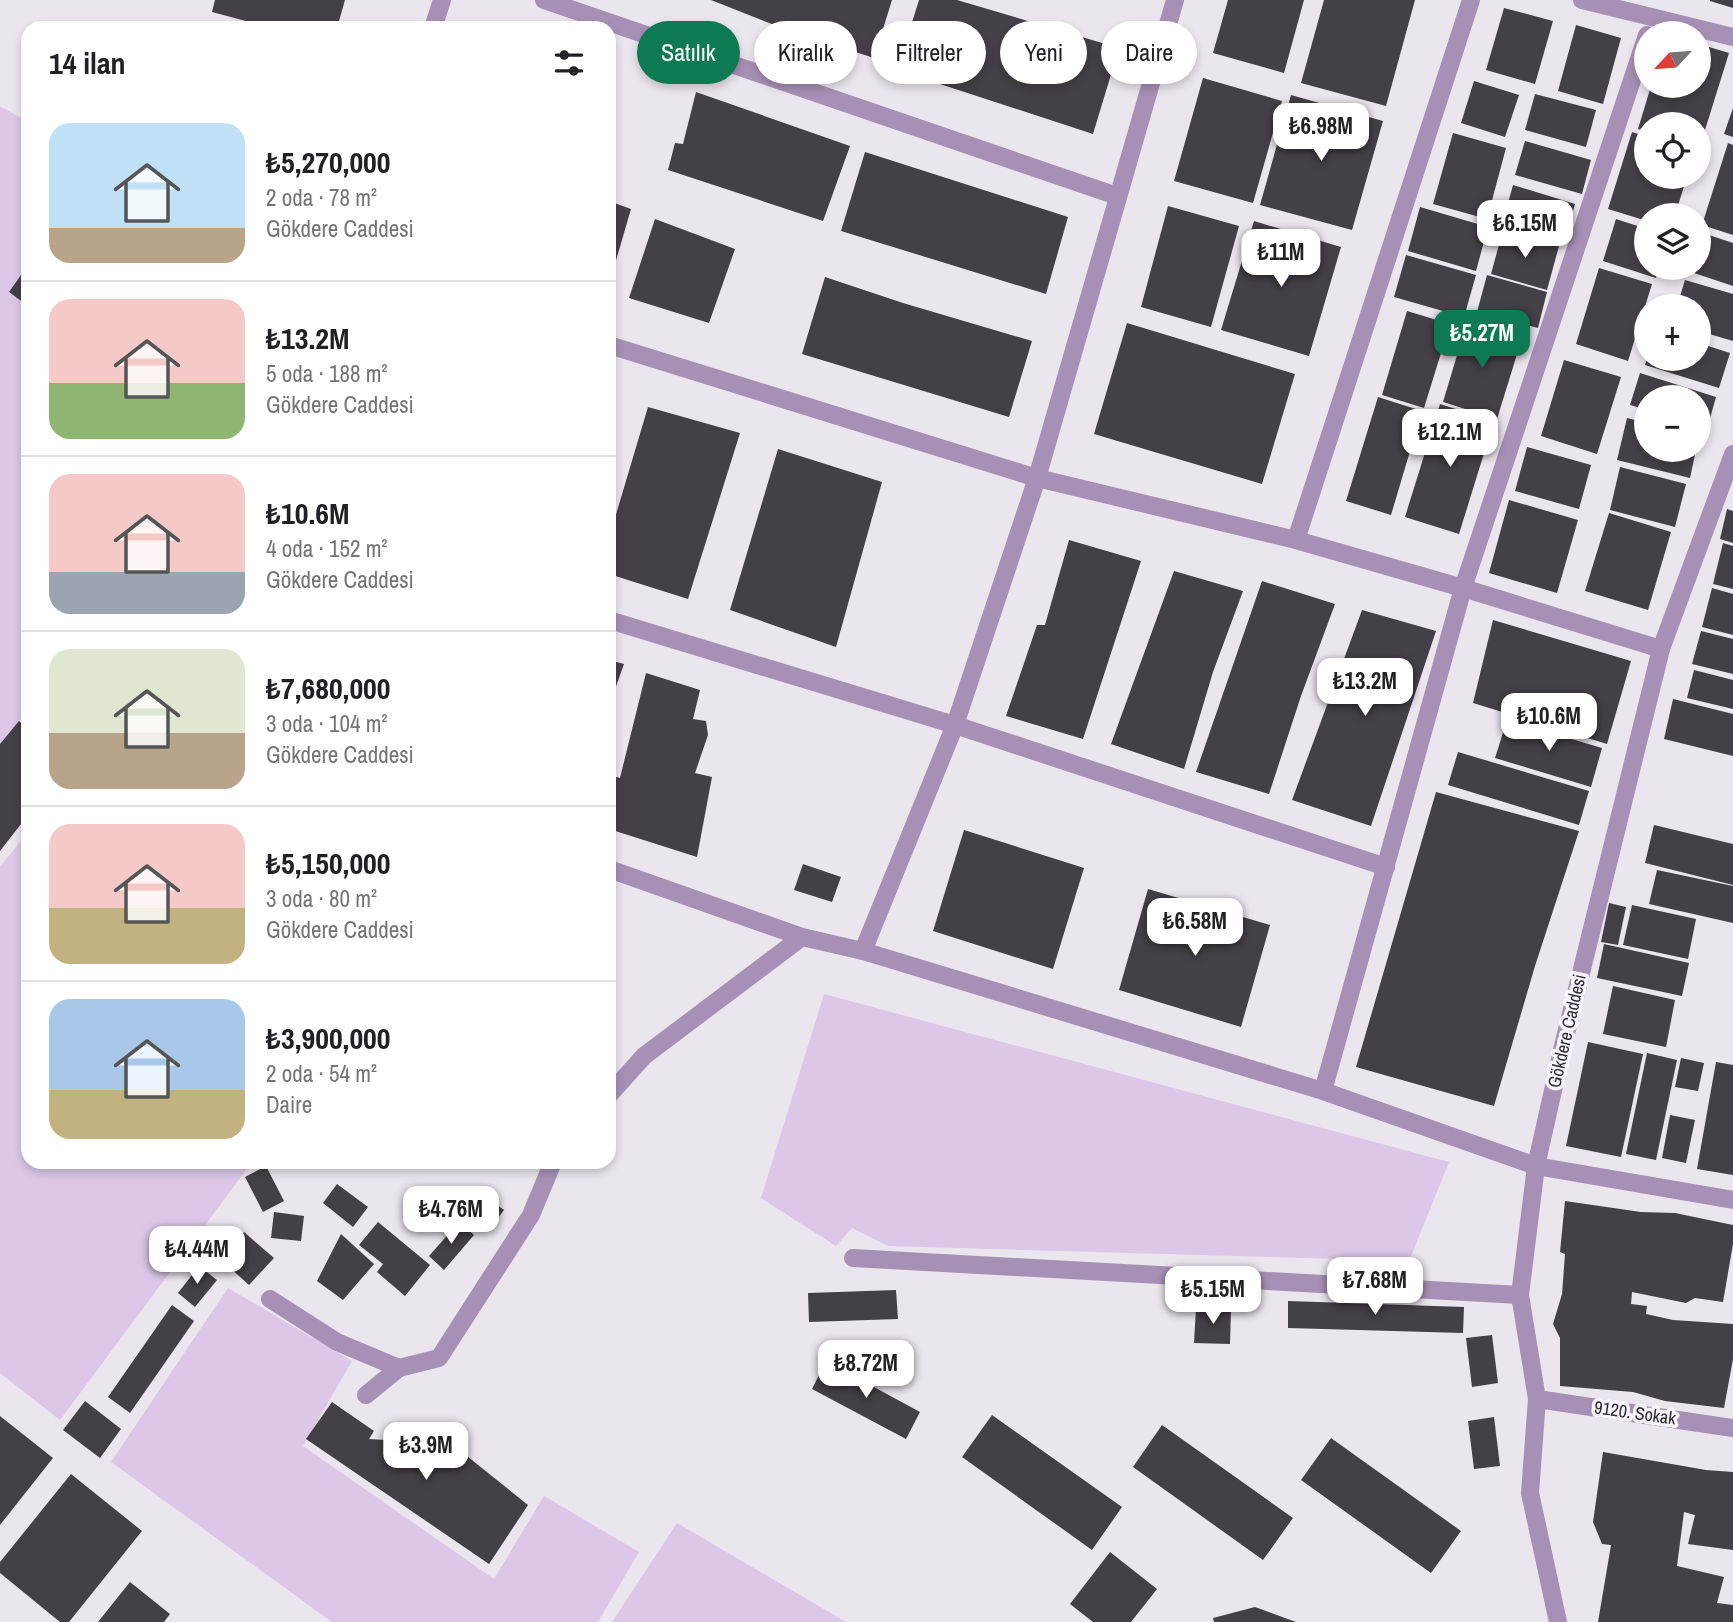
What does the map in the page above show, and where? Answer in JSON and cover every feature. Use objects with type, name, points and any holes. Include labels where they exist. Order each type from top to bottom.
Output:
[{"type":"street","points":[[435,21],[442,0]]},
{"type":"street","points":[[544,0],[605,21]]},
{"type":"street","points":[[863,951],[955,725],[1037,478],[1175,0]]},
{"type":"street","points":[[1296,540],[1471,0]]},
{"type":"street","points":[[1582,0],[1648,21]]},
{"type":"street","points":[[616,25],[1117,196]]},
{"type":"street","points":[[1712,33],[1733,37]]},
{"type":"street","points":[[1323,1091],[1463,588],[1634,73]]},
{"type":"street","points":[[616,347],[1037,478],[1296,540],[1661,649]]},
{"type":"street","name":"Gökdere Caddesi","points":[[1558,1622],[1530,1493],[1537,1399],[1520,1295],[1536,1166],[1661,649],[1733,454]]},
{"type":"street","points":[[616,622],[955,725],[1386,867]]},
{"type":"street","points":[[616,871],[802,937],[863,951],[1323,1091],[1536,1166],[1733,1200]]},
{"type":"street","points":[[616,1087],[644,1056],[802,937]]},
{"type":"street","points":[[366,1395],[399,1367],[439,1358],[531,1215],[549,1169]]},
{"type":"street","points":[[853,1258],[1520,1295]]},
{"type":"street","points":[[270,1299],[337,1342],[399,1367]]},
{"type":"street","name":"9120. Sokak","points":[[1537,1399],[1733,1428]]},
{"type":"shaded area","points":[[0,106],[21,118],[21,719],[0,745]]},
{"type":"shaded area","points":[[21,841],[21,1169],[247,1169],[60,1420],[0,1373],[0,867]]},
{"type":"shaded area","points":[[824,994],[1449,1162],[1409,1261],[888,1246],[852,1228],[836,1246],[761,1198]]},
{"type":"shaded area","points":[[228,1288],[352,1361],[303,1446],[494,1579],[544,1496],[639,1552],[598,1622],[332,1622],[111,1462]]},
{"type":"shaded area","points":[[677,1523],[846,1622],[612,1622]]},
{"type":"building","points":[[215,0],[345,0],[339,21],[246,21],[212,12]]},
{"type":"building","points":[[711,0],[892,0],[885,21],[871,21],[871,57],[857,53],[857,21],[764,21]]},
{"type":"building","points":[[919,0],[957,0],[1028,21],[1000,21],[1000,84],[1087,84],[1087,39],[1101,43],[1101,84],[1108,84],[1093,134],[940,84],[986,84],[986,21],[912,21]]},
{"type":"building","points":[[1228,0],[1304,0],[1284,73],[1213,53]]},
{"type":"building","points":[[1324,0],[1415,0],[1386,106],[1301,83]]},
{"type":"building","points":[[1733,0],[1733,8],[1710,1]]},
{"type":"building","points":[[1504,8],[1553,21],[1535,84],[1486,70]]},
{"type":"building","points":[[1576,25],[1621,38],[1603,104],[1558,91]]},
{"type":"building","points":[[1712,48],[1729,53],[1711,112],[1643,112],[1647,98],[1712,98]]},
{"type":"building","points":[[1203,78],[1282,101],[1253,203],[1174,181]]},
{"type":"building","points":[[1474,81],[1519,95],[1505,137],[1461,123]]},
{"type":"building","points":[[696,92],[850,146],[823,221],[668,170],[675,143],[683,144]]},
{"type":"building","points":[[1535,94],[1596,110],[1586,147],[1525,130]]},
{"type":"building","points":[[1291,95],[1383,121],[1352,230],[1260,205]]},
{"type":"building","points":[[1733,108],[1733,137],[1724,134]]},
{"type":"building","points":[[1632,132],[1634,189],[1683,189],[1679,203],[1634,203],[1634,217],[1608,209]]},
{"type":"building","points":[[1453,133],[1506,148],[1487,219],[1433,204]]},
{"type":"building","points":[[1525,141],[1591,160],[1582,194],[1515,175]]},
{"type":"building","points":[[1728,143],[1733,145],[1733,235],[1711,228],[1709,203]]},
{"type":"building","points":[[865,152],[1068,217],[1046,294],[841,231]]},
{"type":"building","points":[[1513,185],[1575,204],[1565,239],[1503,221]]},
{"type":"building","points":[[616,204],[631,209],[616,260]]},
{"type":"building","points":[[1168,206],[1239,226],[1211,327],[1141,307]]},
{"type":"building","points":[[1420,207],[1488,227],[1476,271],[1408,251]]},
{"type":"building","points":[[655,219],[735,249],[709,323],[629,298]]},
{"type":"building","points":[[1616,219],[1634,225],[1634,271],[1603,261]]},
{"type":"building","points":[[1254,221],[1341,247],[1309,356],[1221,330]]},
{"type":"building","points":[[1503,230],[1559,246],[1547,290],[1491,274]]},
{"type":"building","points":[[1711,236],[1733,243],[1733,286],[1711,279]]},
{"type":"building","points":[[1406,255],[1476,275],[1464,317],[1394,297]]},
{"type":"building","points":[[1599,268],[1652,284],[1649,294],[1634,294],[1634,342],[1628,361],[1576,344]]},
{"type":"building","points":[[21,275],[21,301],[9,292]]},
{"type":"building","points":[[1487,275],[1547,292],[1538,328],[1477,312]]},
{"type":"building","points":[[825,277],[1032,341],[1009,417],[802,354]]},
{"type":"building","points":[[1685,280],[1733,294],[1733,341],[1711,335],[1711,294],[1681,294]]},
{"type":"building","points":[[1407,311],[1450,324],[1424,408],[1382,395]]},
{"type":"building","points":[[1467,322],[1522,338],[1497,419],[1443,402]]},
{"type":"building","points":[[1127,323],[1295,374],[1262,484],[1094,434]]},
{"type":"building","points":[[1711,347],[1730,353],[1719,388],[1664,371],[1711,371]]},
{"type":"building","points":[[1564,360],[1621,377],[1597,454],[1541,436]]},
{"type":"building","points":[[1640,373],[1678,385],[1636,385]]},
{"type":"building","points":[[1711,395],[1716,397],[1711,415]]},
{"type":"building","points":[[1378,397],[1422,411],[1391,515],[1346,501]]},
{"type":"building","points":[[1440,404],[1494,421],[1459,534],[1405,517]]},
{"type":"building","points":[[648,407],[740,433],[688,599],[616,576],[616,514]]},
{"type":"building","points":[[1627,418],[1634,420],[1634,462],[1693,462],[1690,478],[1617,460]]},
{"type":"building","points":[[1527,447],[1591,465],[1579,509],[1515,491]]},
{"type":"building","points":[[778,449],[882,482],[836,647],[730,610]]},
{"type":"building","points":[[1620,467],[1686,484],[1675,527],[1610,510]]},
{"type":"building","points":[[1509,500],[1578,520],[1557,593],[1489,573]]},
{"type":"building","points":[[1727,509],[1733,511],[1733,543],[1720,539]]},
{"type":"building","points":[[1609,513],[1671,532],[1648,610],[1585,591]]},
{"type":"building","points":[[1069,540],[1141,561],[1083,739],[1006,716],[1037,625],[1045,625]]},
{"type":"building","points":[[1723,543],[1733,546],[1733,589],[1713,584]]},
{"type":"building","points":[[1174,571],[1243,591],[1213,672],[1184,769],[1111,744]]},
{"type":"building","points":[[1262,581],[1335,604],[1269,794],[1196,772]]},
{"type":"building","points":[[1712,588],[1733,594],[1733,635],[1702,627]]},
{"type":"building","points":[[1362,610],[1436,631],[1371,826],[1292,800]]},
{"type":"building","points":[[1493,620],[1631,661],[1607,744],[1473,703]]},
{"type":"building","points":[[1701,631],[1733,639],[1733,674],[1692,664]]},
{"type":"building","points":[[616,662],[624,664],[616,686]]},
{"type":"building","points":[[1694,670],[1733,680],[1733,709],[1687,698]]},
{"type":"building","points":[[646,673],[700,690],[693,719],[706,721],[708,735],[695,773],[712,777],[697,857],[616,831],[616,777],[620,778]]},
{"type":"building","points":[[1673,699],[1733,714],[1733,756],[1664,739]]},
{"type":"building","points":[[1507,720],[1602,748],[1591,787],[1495,758]]},
{"type":"building","points":[[19,721],[21,723],[21,824],[0,851],[0,744]]},
{"type":"building","points":[[1458,752],[1589,791],[1579,825],[1448,785]]},
{"type":"building","points":[[1436,792],[1579,831],[1535,966],[1494,1106],[1356,1067]]},
{"type":"building","points":[[1654,825],[1733,844],[1733,885],[1645,863]]},
{"type":"building","points":[[964,830],[1084,868],[1053,969],[933,931]]},
{"type":"building","points":[[803,864],[841,877],[832,902],[794,890]]},
{"type":"building","points":[[1657,870],[1733,886],[1733,923],[1649,904]]},
{"type":"building","points":[[1148,889],[1270,925],[1241,1027],[1119,990]]},
{"type":"building","points":[[1609,903],[1626,907],[1618,945],[1601,942]]},
{"type":"building","points":[[1632,905],[1696,919],[1688,959],[1623,945]]},
{"type":"building","points":[[1604,944],[1689,963],[1682,996],[1597,978]]},
{"type":"building","points":[[1613,986],[1675,1000],[1666,1047],[1603,1034]]},
{"type":"building","points":[[1588,1042],[1643,1054],[1621,1157],[1566,1146]]},
{"type":"building","points":[[1647,1053],[1677,1060],[1656,1160],[1626,1154]]},
{"type":"building","points":[[1681,1058],[1704,1063],[1698,1091],[1675,1087]]},
{"type":"building","points":[[1716,1062],[1733,1065],[1733,1175],[1697,1169]]},
{"type":"building","points":[[1670,1115],[1695,1120],[1686,1163],[1662,1158]]},
{"type":"building","points":[[260,1169],[268,1169],[284,1201],[263,1212],[245,1177]]},
{"type":"building","points":[[337,1184],[368,1207],[353,1227],[323,1203]]},
{"type":"building","points":[[486,1197],[504,1210],[489,1230],[471,1217]]},
{"type":"building","points":[[1565,1201],[1641,1212],[1675,1213],[1733,1225],[1733,1244],[1723,1302],[1695,1298],[1686,1303],[1632,1292],[1631,1304],[1647,1306],[1646,1314],[1673,1320],[1733,1324],[1733,1359],[1724,1408],[1665,1401],[1633,1392],[1560,1386],[1560,1338],[1553,1324],[1562,1294],[1565,1254],[1560,1252]]},
{"type":"building","points":[[274,1212],[304,1216],[301,1241],[271,1238]]},
{"type":"building","points":[[378,1222],[430,1265],[405,1296],[377,1272],[383,1264],[359,1245]]},
{"type":"building","points":[[459,1222],[474,1235],[444,1270],[429,1256]]},
{"type":"building","points":[[244,1232],[274,1258],[249,1285],[220,1259]]},
{"type":"building","points":[[341,1234],[374,1264],[343,1300],[317,1281]]},
{"type":"building","points":[[199,1266],[217,1280],[195,1307],[178,1293]]},
{"type":"building","points":[[896,1290],[898,1319],[809,1322],[808,1293]]},
{"type":"building","points":[[1288,1301],[1464,1307],[1463,1333],[1288,1328]]},
{"type":"building","points":[[172,1305],[194,1321],[130,1413],[108,1397]]},
{"type":"building","points":[[1196,1308],[1231,1310],[1230,1344],[1194,1343]]},
{"type":"building","points":[[1492,1335],[1498,1383],[1472,1387],[1466,1338]]},
{"type":"building","points":[[826,1361],[920,1412],[906,1439],[812,1389]]},
{"type":"building","points":[[85,1401],[121,1429],[100,1458],[63,1430]]},
{"type":"building","points":[[332,1402],[374,1431],[369,1439],[452,1444],[528,1505],[489,1564],[306,1439]]},
{"type":"building","points":[[992,1415],[1122,1507],[1092,1550],[962,1457]]},
{"type":"building","points":[[0,1416],[53,1458],[0,1525]]},
{"type":"building","points":[[1494,1417],[1500,1466],[1474,1469],[1468,1421]]},
{"type":"building","points":[[1162,1425],[1293,1518],[1263,1560],[1133,1467]]},
{"type":"building","points":[[1331,1438],[1461,1531],[1431,1573],[1301,1480]]},
{"type":"building","points":[[1603,1452],[1706,1470],[1733,1472],[1733,1550],[1688,1544],[1695,1515],[1684,1512],[1677,1566],[1724,1577],[1717,1603],[1733,1605],[1733,1622],[1598,1622],[1611,1545],[1602,1544],[1593,1522]]},
{"type":"building","points":[[71,1474],[142,1531],[69,1622],[60,1622],[0,1573],[0,1562]]},
{"type":"building","points":[[1110,1552],[1157,1589],[1131,1622],[1093,1622],[1070,1604]]},
{"type":"building","points":[[130,1582],[170,1614],[164,1622],[98,1622]]},
{"type":"building","points":[[1255,1607],[1296,1622],[1214,1622],[1213,1618]]}]
